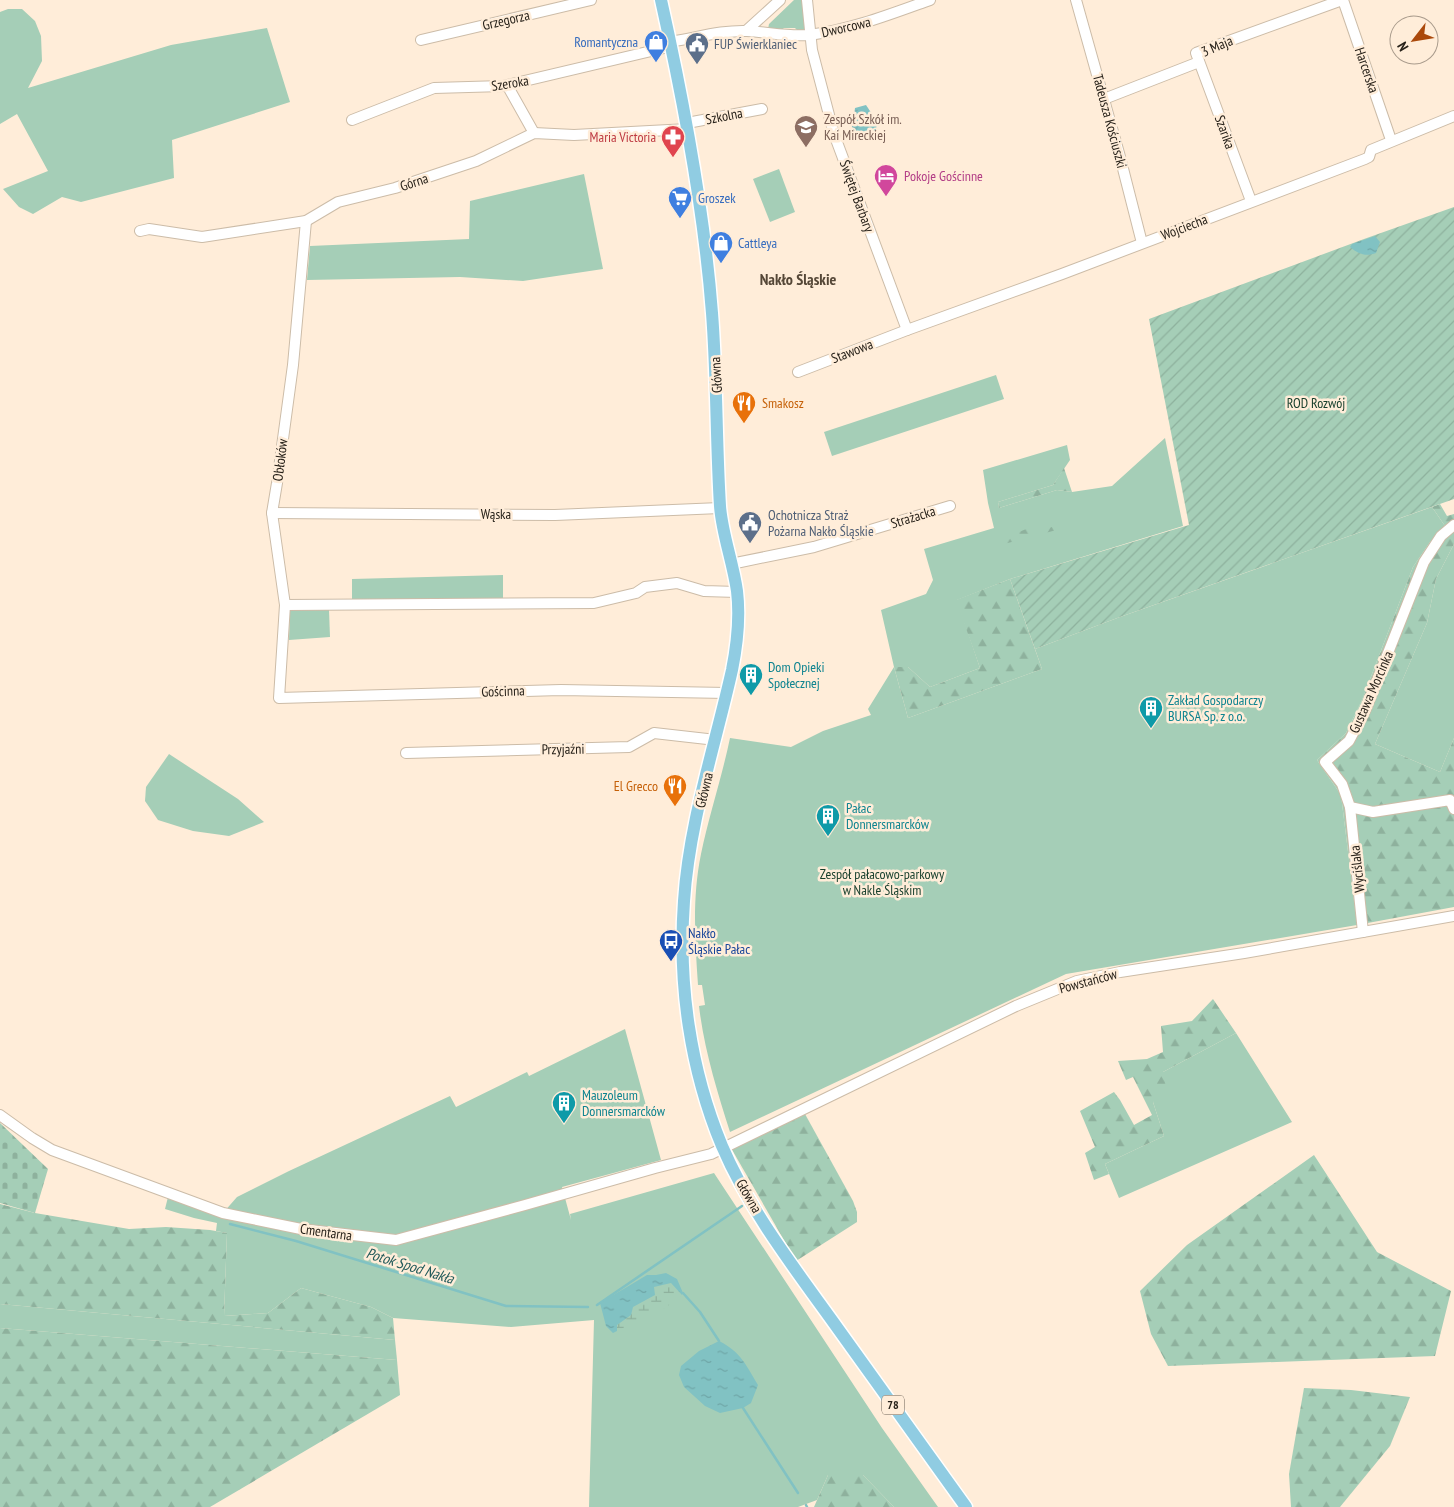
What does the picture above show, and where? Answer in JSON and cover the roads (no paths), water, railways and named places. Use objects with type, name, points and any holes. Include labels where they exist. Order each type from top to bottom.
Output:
[{"type":"main road","name":"Główna","points":[[661,0],[688,126],[699,198],[712,312],[717,389],[720,508],[737,592],[736,651],[697,818],[688,865],[683,907],[682,952],[685,1003],[694,1053],[708,1108],[723,1148],[745,1190],[789,1260],[966,1507]]},
{"type":"street","name":"Grzegorza","points":[[421,40],[591,0]]},
{"type":"street","points":[[746,31],[780,0]]},
{"type":"street","name":"Świętej Barbary","points":[[807,0],[809,35],[834,134],[907,330]]},
{"type":"street","name":"Dworcowa","points":[[671,46],[675,41],[746,31],[788,36],[809,35],[878,19],[930,0]]},
{"type":"street","name":"Tadeusza Kościuszki","points":[[1076,0],[1142,243]]},
{"type":"street","name":"3 Maja","points":[[1104,99],[1199,62],[1196,53],[1342,0]]},
{"type":"street","name":"Harcerska","points":[[1342,0],[1391,140]]},
{"type":"street","name":"Szeroka","points":[[352,120],[434,88],[507,85],[671,46]]},
{"type":"street","name":"Szarika","points":[[1199,62],[1251,201]]},
{"type":"street","points":[[507,85],[534,132],[574,135],[688,126]]},
{"type":"street","name":"Szkolna","points":[[688,126],[762,109]]},
{"type":"street","name":"Wojciecha","points":[[907,330],[1062,274],[1365,159],[1369,157],[1371,150],[1391,140],[1454,116]]},
{"type":"street","name":"Górna","points":[[140,231],[149,229],[202,237],[306,221],[338,202],[395,188],[476,161],[534,132]]},
{"type":"street","name":"Obłoków","points":[[279,698],[285,606],[272,513],[293,365],[306,221]]},
{"type":"street","name":"Stawowa","points":[[798,372],[907,330]]},
{"type":"street","name":"Strażacka","points":[[731,564],[814,547],[950,506]]},
{"type":"street","name":"Wąska","points":[[272,513],[555,515],[720,508]]},
{"type":"street","name":"Gustawa Morcinka","points":[[1350,807],[1342,784],[1325,762],[1349,741],[1365,711],[1424,562],[1441,536],[1454,524]]},
{"type":"street","points":[[285,606],[594,603],[636,593],[645,587],[677,584],[704,591],[737,592]]},
{"type":"street","name":"Gościnna","points":[[279,698],[561,690],[727,693]]},
{"type":"street","name":"Przyjaźni","points":[[406,753],[629,747],[654,733],[716,740]]},
{"type":"street","points":[[1350,807],[1373,812],[1453,802]]},
{"type":"street","name":"Wyciślaka","points":[[1350,807],[1364,932]]},
{"type":"street","name":"Powstańców","points":[[723,1148],[1008,1010],[1068,983],[1120,972],[1244,953],[1454,916]]},
{"type":"street","name":"Cmentarna","points":[[0,1115],[52,1150],[223,1213],[300,1229],[396,1240],[711,1154],[723,1148]]},
{"type":"water","points":[[866,105],[876,122],[875,132],[855,133],[849,120],[854,116],[855,108]]},
{"type":"water","points":[[1375,236],[1380,242],[1376,253],[1362,254],[1350,247],[1352,244]]},
{"type":"water","points":[[666,1273],[677,1279],[683,1293],[682,1295],[671,1283],[654,1287],[655,1295],[633,1307],[631,1315],[617,1325],[617,1331],[613,1333],[606,1326],[600,1303],[647,1275]]},
{"type":"water","points":[[719,1341],[738,1354],[758,1385],[751,1403],[743,1408],[720,1413],[705,1406],[684,1387],[679,1375],[681,1366],[699,1351]]},
{"type":"waterway","points":[[597,1305],[742,1206]]},
{"type":"waterway","name":"Potok Spod Nakła","points":[[230,1224],[296,1241],[506,1306],[588,1307]]},
{"type":"waterway","name":"Potok Spod Nakła","points":[[683,1293],[700,1312],[719,1341]]},
{"type":"waterway","name":"Potok Spod Nakła","points":[[743,1408],[798,1493]]},
{"type":"place","name":"Romantyczna","points":[[656,63]]},
{"type":"place","name":"FUP Świerklaniec","points":[[697,65]]},
{"type":"place","name":"Zespół Szkół im. Kai Mireckiej","points":[[806,148]]},
{"type":"place","name":"Maria Victoria","points":[[673,158]]},
{"type":"place","name":"Pokoje Gościnne","points":[[886,197]]},
{"type":"place","name":"Groszek","points":[[680,219]]},
{"type":"place","name":"Cattleya","points":[[721,264]]},
{"type":"place","name":"Smakosz","points":[[744,424]]},
{"type":"place","name":"Ochotnicza Straż Pożarna Nakło Śląskie","points":[[750,544]]},
{"type":"place","name":"Dom Opieki Społecznej","points":[[751,696]]},
{"type":"place","name":"Zakład Gospodarczy BURSA Sp. z o.o.","points":[[1151,729]]},
{"type":"place","name":"El Grecco","points":[[675,807]]},
{"type":"place","name":"Pałac Donnersmarcków","points":[[828,837]]},
{"type":"place","name":"Nakło Śląskie Pałac","points":[[671,962]]},
{"type":"place","name":"Mauzoleum Donnersmarcków","points":[[564,1124]]},
{"type":"district","name":"Nakło Śląskie","points":[[798,279]]},
{"type":"park label","name":"ROD Rozwój","points":[[1316,403]]},
{"type":"park label","name":"Zespół pałacowo-parkowy w Nakle Śląskim","points":[[882,882]]}]
